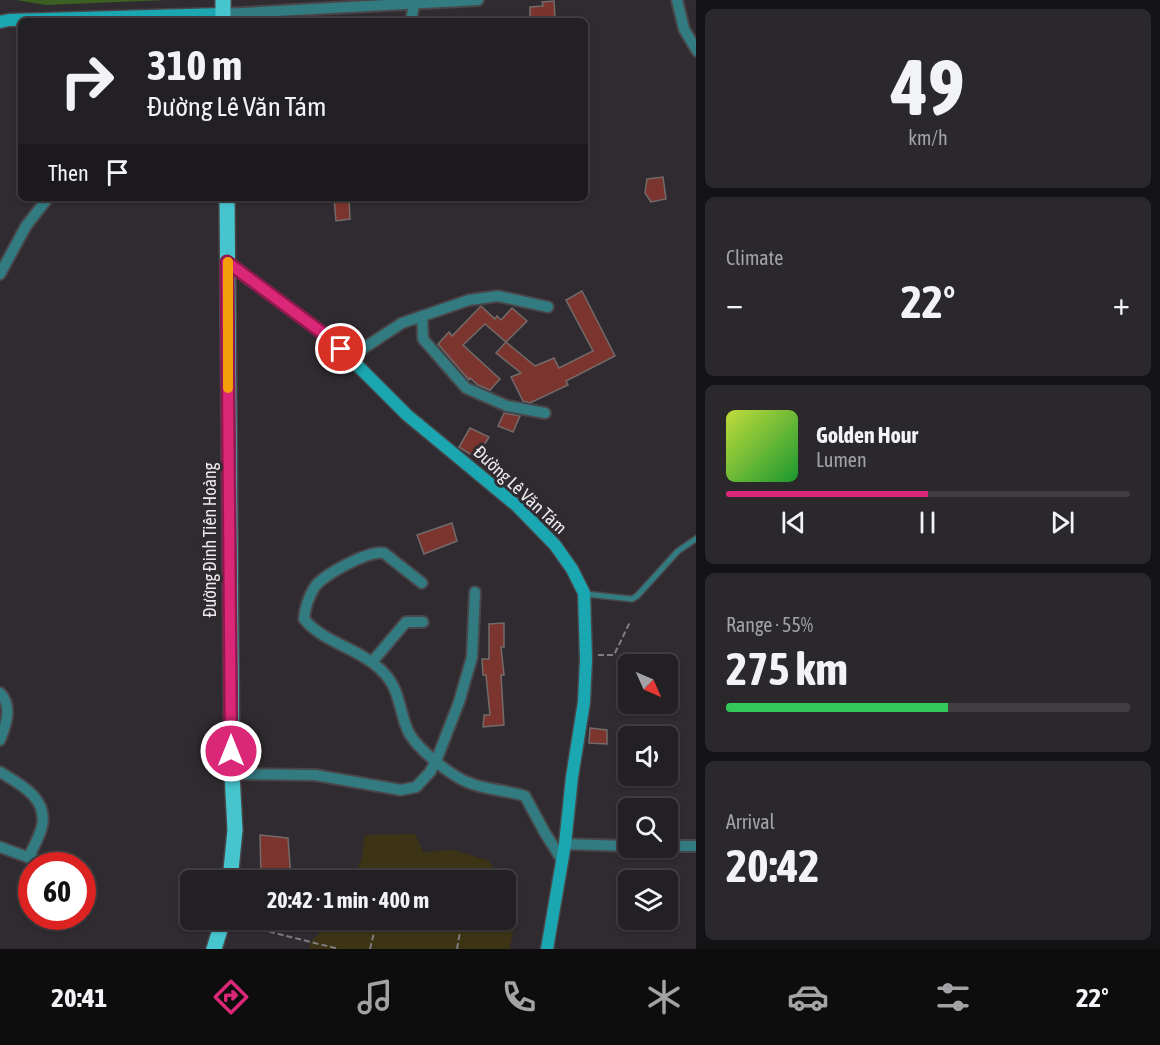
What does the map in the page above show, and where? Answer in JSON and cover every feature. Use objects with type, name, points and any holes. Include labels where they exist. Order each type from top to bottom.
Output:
[{"type":"main road","name":"Đường Đinh Tiên Hoàng","points":[[227,201],[232,774],[235,831],[231,870]]},
{"type":"main road","points":[[214,949],[220,930]]},
{"type":"street","points":[[58,18],[478,0]]},
{"type":"street","points":[[677,0],[684,29],[696,51]]},
{"type":"street","points":[[412,18],[414,3]]},
{"type":"street","points":[[3,20],[18,19]]},
{"type":"street","points":[[0,274],[26,226],[46,201]]},
{"type":"street","name":"Đường Lê Văn Tám","points":[[227,262],[332,340],[407,415],[525,514],[555,545],[572,569],[584,593],[586,654],[584,702],[572,777],[565,844],[547,949]]},
{"type":"street","points":[[350,357],[402,323],[469,300],[498,296],[548,307]]},
{"type":"street","points":[[422,316],[423,339],[466,388],[507,406],[545,413]]},
{"type":"street","points":[[422,583],[380,552],[367,555],[322,579],[314,587],[304,619],[315,631],[372,662],[382,670],[398,695],[408,730],[414,740],[436,760],[469,783],[525,796],[562,860]]},
{"type":"street","points":[[232,774],[315,775],[406,790],[416,787],[436,760],[468,675],[472,657],[475,592]]},
{"type":"street","points":[[372,662],[406,622],[423,622]]},
{"type":"street","points":[[0,693],[7,703],[8,715],[0,740]]},
{"type":"street","points":[[0,772],[26,788],[42,808],[42,825],[31,852]]},
{"type":"street","points":[[565,844],[618,846]]},
{"type":"street","points":[[678,846],[696,846]]},
{"type":"street","points":[[0,847],[18,853]]},
{"type":"lane","points":[[584,593],[632,599],[678,551],[696,538]]},
{"type":"path","points":[[586,654],[614,655],[630,622]]},
{"type":"path","points":[[263,930],[339,949]]},
{"type":"path","points":[[370,949],[375,930]]},
{"type":"path","points":[[457,949],[460,930]]},
{"type":"green space","points":[[16,0],[167,0],[46,5]]},
{"type":"sand","points":[[415,834],[423,852],[454,850],[489,861],[495,870],[356,870],[361,861],[365,835]]},
{"type":"sand","points":[[322,930],[513,930],[510,949],[309,949],[311,942]]},
{"type":"building","points":[[554,1],[555,18],[530,18],[530,7],[543,6],[542,2]]},
{"type":"building","points":[[663,177],[666,199],[651,202],[645,193],[647,179]]},
{"type":"building","points":[[334,201],[349,201],[350,219],[336,221]]},
{"type":"building","points":[[582,291],[615,356],[566,381],[568,385],[530,403],[523,401],[511,377],[521,373],[496,353],[506,342],[535,366],[554,358],[559,368],[593,351],[566,300]]},
{"type":"building","points":[[481,306],[495,319],[497,316],[501,320],[512,308],[527,321],[506,342],[485,324],[463,345],[500,379],[490,390],[478,385],[470,378],[469,380],[438,344],[449,332],[452,336]]},
{"type":"building","points":[[504,413],[520,416],[513,432],[498,426]]},
{"type":"building","points":[[470,428],[489,437],[476,458],[459,447]]},
{"type":"building","points":[[452,523],[457,541],[424,554],[417,535]]},
{"type":"building","points":[[504,623],[504,647],[501,647],[504,675],[501,675],[504,725],[483,727],[484,715],[490,715],[482,659],[489,659],[489,624]]},
{"type":"building","points":[[590,728],[607,730],[607,744],[589,743]]},
{"type":"building","points":[[260,835],[288,838],[290,870],[261,870]]},
{"type":"slow traffic","points":[[228,262],[228,388]]},
{"type":"route","points":[[231,751],[227,262],[341,349]]}]
